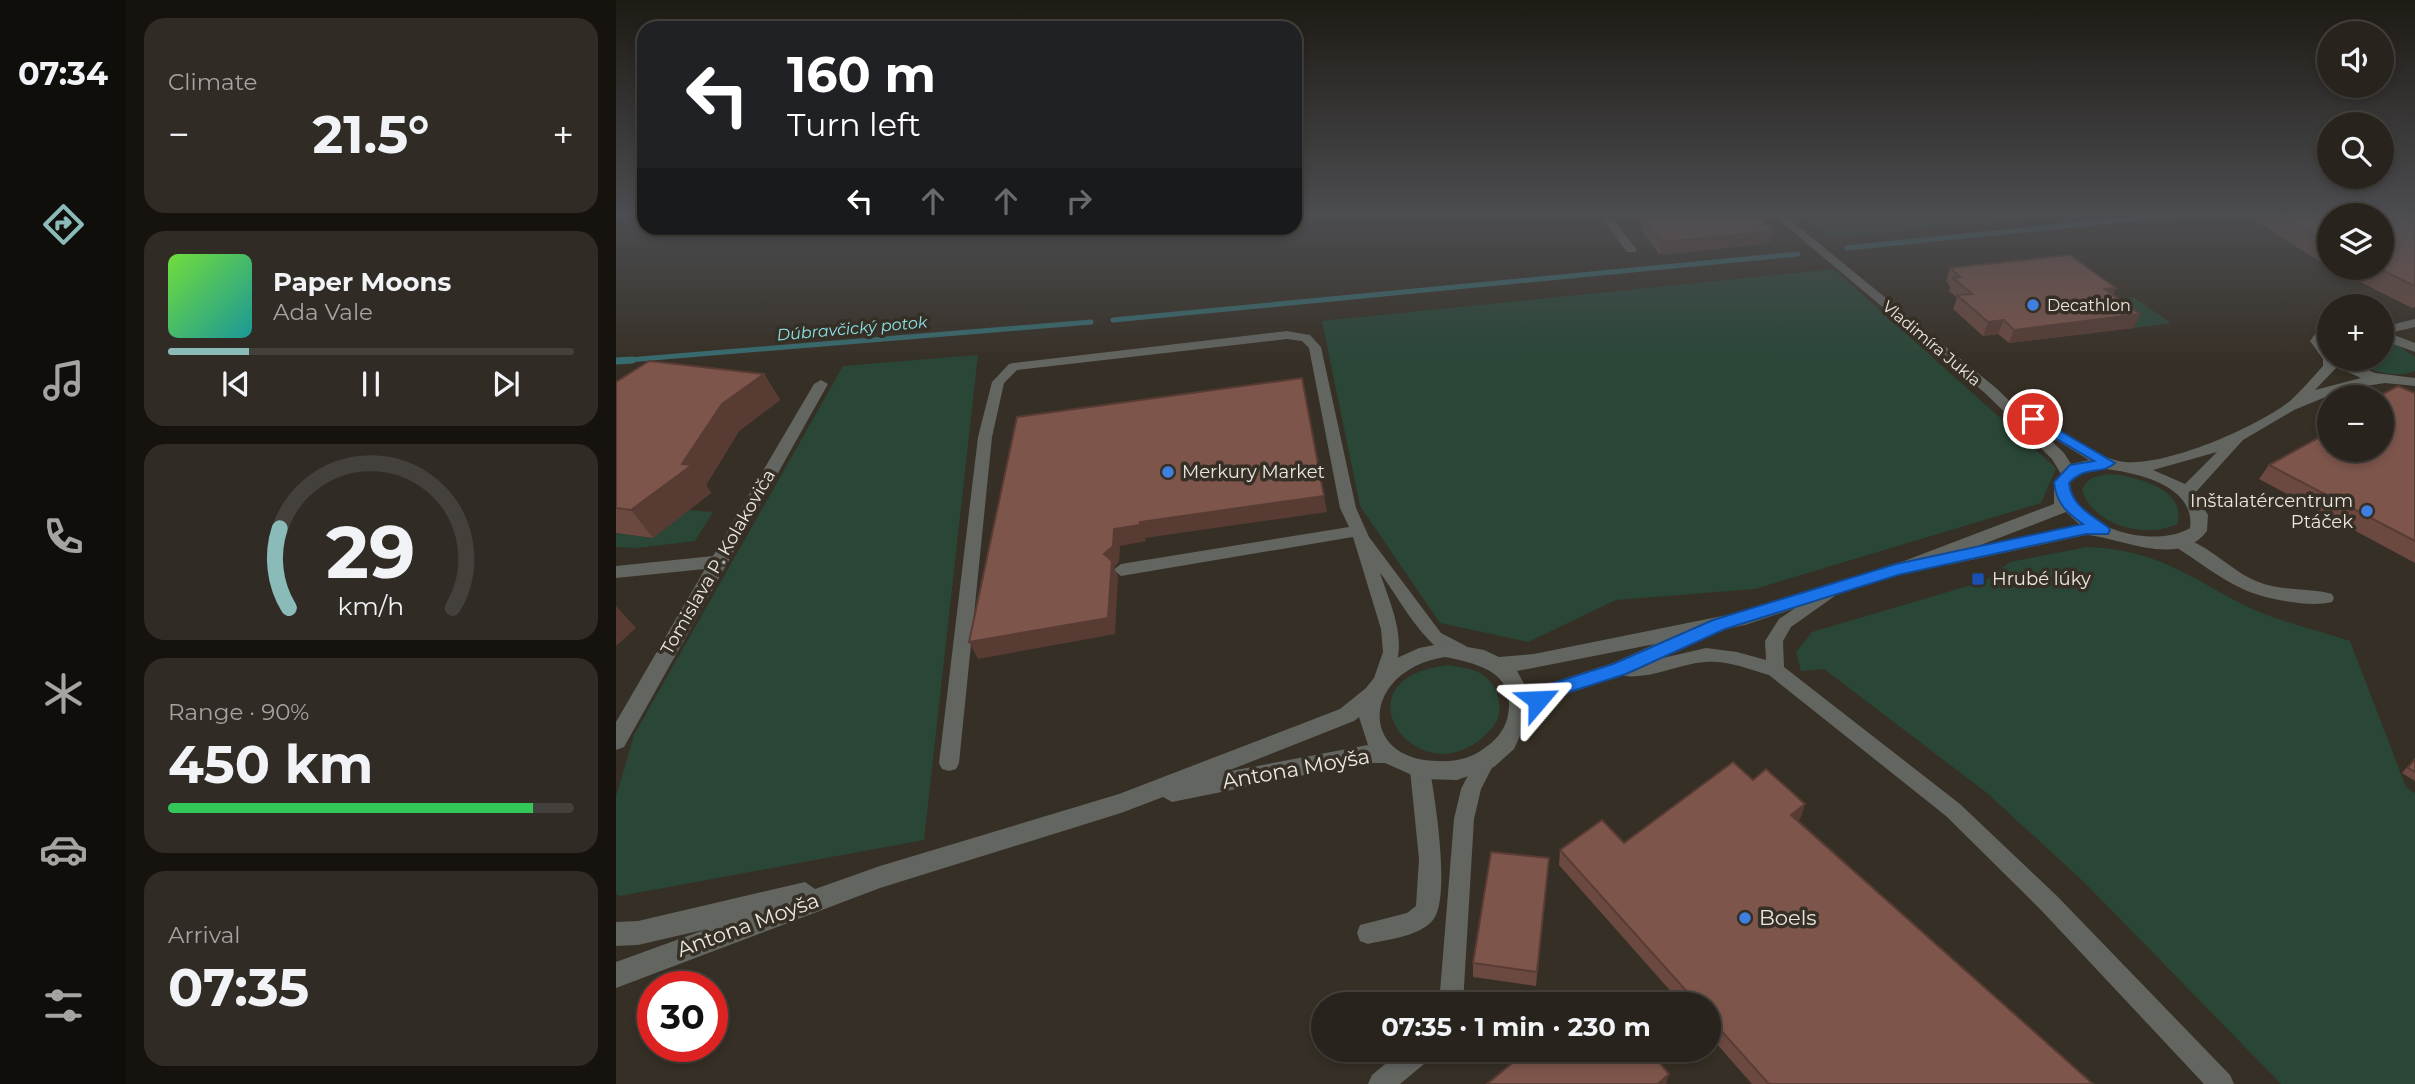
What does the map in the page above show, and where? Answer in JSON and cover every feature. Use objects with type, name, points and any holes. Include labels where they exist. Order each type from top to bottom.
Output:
[{"type":"street","name":"Vladimíra Jukla","points":[[1838,265],[1991,391],[2058,456],[2068,473]]},
{"type":"street","points":[[2394,329],[2415,323]]},
{"type":"street","points":[[2394,338],[2415,348]]},
{"type":"street","points":[[2290,407],[2327,371]]},
{"type":"street","points":[[2356,371],[2383,379],[2415,382]]},
{"type":"street","points":[[2129,467],[2161,465],[2242,436],[2290,407],[2353,383],[2383,379]]},
{"type":"street","name":"Tomislava P. Kolakoviča","points":[[616,741],[821,384]]},
{"type":"street","name":"Vladimíra Jukla","points":[[1991,391],[2075,446],[2108,463]]},
{"type":"street","points":[[2185,494],[2242,436]]},
{"type":"street","points":[[1498,664],[1534,662],[1719,624],[1896,570],[2062,507],[2062,482],[2068,473],[2085,465],[2108,463],[2164,479],[2185,494],[2196,507],[2201,519],[2198,531],[2180,542],[2149,544],[2103,530],[2086,529],[1896,570]]},
{"type":"street","points":[[2063,495],[2077,513],[2103,530]]},
{"type":"street","points":[[616,572],[717,562]]},
{"type":"street","points":[[1521,711],[1554,690],[1620,669],[1719,624]]},
{"type":"street","points":[[1446,650],[1460,650],[1498,664],[1516,685],[1521,711],[1511,738],[1486,760],[1451,771],[1420,770],[1389,754],[1374,736],[1370,726],[1370,705],[1378,686],[1393,669],[1418,656],[1446,650]]},
{"type":"street","name":"Antona Moyša","points":[[616,975],[880,877],[1121,803],[1348,715],[1378,686]]},
{"type":"street","name":"Antona Moyša","points":[[1121,803],[1314,762],[1364,754],[1389,754]]},
{"type":"street","name":"Antona Moyša","points":[[616,934],[638,933],[880,877]]},
{"type":"lane","points":[[949,763],[985,437],[998,382],[1013,367],[1287,335],[1306,338],[1315,346],[1348,508],[1390,629],[1392,652],[1378,686]]},
{"type":"lane","points":[[1121,570],[1359,535]]},
{"type":"lane","points":[[1359,535],[1435,638],[1460,650]]},
{"type":"lane","points":[[2180,542],[2251,586],[2289,596],[2326,598]]},
{"type":"lane","points":[[1775,670],[1774,641],[1784,623],[1834,589]]},
{"type":"lane","points":[[1620,669],[1654,667],[1706,655],[1737,659],[1775,670],[1953,810],[2049,903],[2221,1084]]},
{"type":"lane","points":[[1452,992],[1464,819],[1471,789],[1486,760]]},
{"type":"lane","points":[[1368,933],[1413,922],[1426,912],[1429,894],[1428,822],[1420,770]]},
{"type":"lane","points":[[1381,1084],[1408,1062]]},
{"type":"green space","points":[[1834,269],[2056,468],[2041,503],[1755,589],[1616,600],[1528,642],[1440,623],[1360,506],[1322,321]]},
{"type":"green space","points":[[2135,298],[2171,323],[2134,328],[2099,302]]},
{"type":"green space","points":[[2394,344],[2415,357],[2415,371],[2389,374],[2376,371],[2394,371]]},
{"type":"green space","points":[[978,355],[924,840],[620,896],[616,894],[616,797],[634,735],[843,366]]},
{"type":"green space","points":[[2110,474],[2145,481],[2167,493],[2175,502],[2177,524],[2151,530],[2136,529],[2109,521],[2097,513],[2082,490],[2093,478]]},
{"type":"green space","points":[[689,510],[713,512],[695,541],[637,548],[616,547],[616,533],[653,538]]},
{"type":"green space","points":[[2087,547],[2152,558],[2255,610],[2350,641],[2406,787],[2415,793],[2415,1084],[2281,1084],[2085,883],[1987,793],[1824,669],[1801,671],[1796,652],[1812,632],[1985,581],[2010,562]]},
{"type":"green space","points":[[1449,665],[1480,673],[1492,684],[1500,706],[1497,721],[1492,728],[1466,749],[1439,754],[1416,747],[1399,731],[1391,712],[1394,692],[1413,675]]},
{"type":"building","name":"Decathlon","points":[[1982,265],[2083,265],[2116,288],[2105,289],[2140,314],[2014,330],[2004,320],[1988,322],[1957,295],[1972,294],[1953,278],[1960,277],[1950,268]]},
{"type":"building","points":[[2394,265],[2415,265],[2415,286],[2394,276]]},
{"type":"building","points":[[649,361],[764,374],[722,404],[682,464],[692,465],[631,510],[616,508],[616,382]]},
{"type":"building","name":"Merkury Market","points":[[1302,378],[1324,496],[1140,522],[1140,525],[1114,529],[1113,546],[1104,554],[1112,561],[1108,618],[969,642],[1017,417]]},
{"type":"building","name":"Inštalatércentrum Ptáček","points":[[2398,386],[2415,393],[2415,541],[2269,465],[2317,439],[2317,462],[2394,462],[2394,388]]},
{"type":"building","points":[[2415,759],[2415,772],[2408,768]]},
{"type":"building","name":"Boels","points":[[1733,762],[1753,780],[1766,769],[1805,804],[1791,815],[2093,1084],[1769,1084],[1721,1030],[1721,992],[1687,992],[1560,850],[1602,820],[1624,843]]},
{"type":"building","points":[[1491,852],[1549,858],[1537,972],[1473,963]]},
{"type":"building","points":[[1514,1062],[1659,1062],[1669,1074],[1658,1084],[1487,1084]]},
{"type":"waterway","name":"Dúbravčický potok","points":[[1113,320],[1688,265]]},
{"type":"waterway","name":"Dúbravčický potok","points":[[632,360],[616,361],[1091,322]]},
{"type":"place","name":"Decathlon","points":[[2033,305]]},
{"type":"place","name":"Merkury Market","points":[[1168,472]]},
{"type":"place","name":"Inštalatércentrum Ptáček","points":[[2367,511]]},
{"type":"place","name":"Hrubé lúky","points":[[1978,579]]},
{"type":"place","name":"Boels","points":[[1745,918]]},
{"type":"route","points":[[1538,700],[1554,690],[1620,669],[1719,624],[1896,570],[2086,529],[2103,530],[2072,509],[2061,488],[2064,477],[2075,468],[2108,463],[2033,419]]}]
